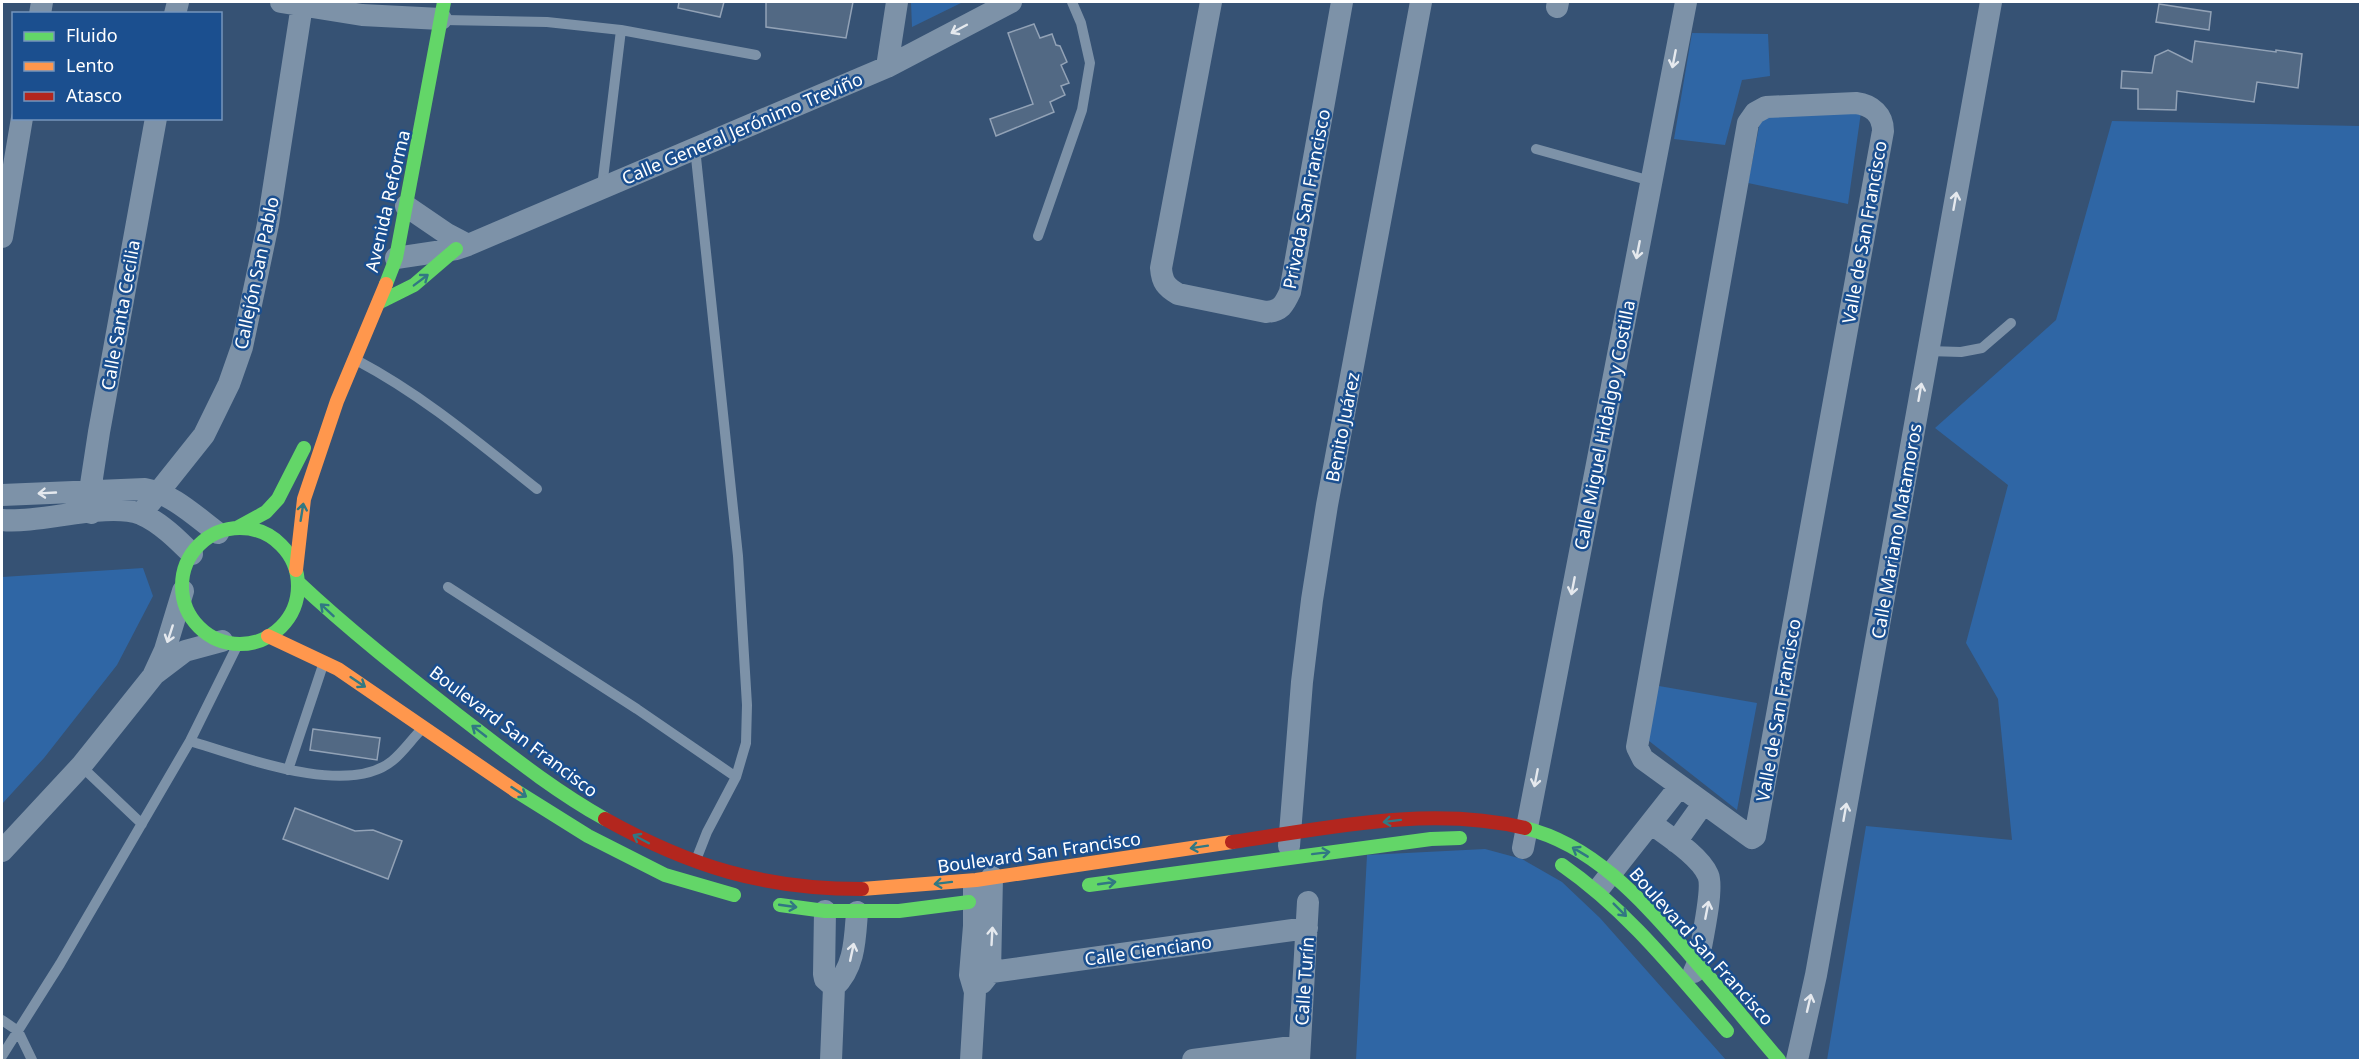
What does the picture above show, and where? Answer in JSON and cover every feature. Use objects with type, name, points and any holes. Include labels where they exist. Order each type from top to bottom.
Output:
[{"type":"street","points":[[886,67],[897,2]]},
{"type":"street","name":"Calle General Jerónimo Treviño","points":[[396,258],[462,247],[886,67],[1011,2]]},
{"type":"street","name":"Privada San Francisco","points":[[1210,2],[1161,268],[1162,279],[1167,287],[1178,294],[1266,312],[1277,311],[1284,306],[1290,292],[1342,2]]},
{"type":"street","name":"Benito Juárez","points":[[1289,857],[1288,833],[1302,682],[1317,568],[1421,2]]},
{"type":"street","name":"Calle Miguel Hidalgo y Costilla","points":[[1529,846],[1686,2]]},
{"type":"street","name":"Calle Mariano Matamoros","points":[[1797,1060],[1816,975],[1991,2]]},
{"type":"street","points":[[291,3],[362,15],[442,10]]},
{"type":"street","name":"Callejón San Pablo","points":[[141,514],[204,435],[229,384],[242,347],[268,224],[291,3]]},
{"type":"street","name":"Avenida Reforma","points":[[297,576],[299,530],[304,499],[337,400],[380,303],[396,258],[442,10]]},
{"type":"street","name":"Valle de San Francisco","points":[[1862,104],[1880,116],[1883,131],[1755,837],[1750,837],[1703,804],[1643,759],[1637,747],[1746,129],[1750,118],[1766,107],[1862,104]]},
{"type":"street","points":[[2,237],[22,120]]},
{"type":"street","name":"Calle Santa Cecilia","points":[[91,502],[116,333],[156,120]]},
{"type":"street","points":[[380,303],[414,285],[462,247],[406,206]]},
{"type":"street","name":"Avenida Reforma","points":[[227,530],[266,512],[278,499],[309,437],[337,400]]},
{"type":"street","points":[[2,520],[91,502],[136,488],[158,491],[227,530]]},
{"type":"street","points":[[2,495],[91,502],[141,514],[177,538],[192,554]]},
{"type":"street","points":[[2,851],[81,766],[153,676],[185,651],[230,642],[254,642],[268,636],[285,622],[295,604],[297,576],[288,552],[274,539],[256,530],[227,530],[204,542],[192,554],[186,566],[183,591],[165,650],[153,676]]},
{"type":"street","name":"Boulevard San Francisco","points":[[297,576],[342,622],[530,770],[599,816],[646,842],[695,862],[755,880],[821,889],[905,888],[987,891]]},
{"type":"street","points":[[183,591],[186,608],[195,622],[207,634],[230,642]]},
{"type":"street","points":[[268,636],[324,661],[515,790],[588,836],[665,875],[745,898]]},
{"type":"street","points":[[1605,882],[1680,786]]},
{"type":"street","points":[[1676,842],[1703,804]]},
{"type":"street","name":"Boulevard San Francisco","points":[[767,903],[825,911],[898,911],[987,891],[1288,833],[1404,819],[1450,817],[1492,819],[1529,846],[1587,881],[1605,882],[1698,963],[1779,1060]]},
{"type":"street","points":[[1652,824],[1676,842],[1706,872],[1710,884],[1698,963],[1688,987]]},
{"type":"street","points":[[1077,887],[1431,839],[1473,838]]},
{"type":"street","name":"Boulevard San Francisco","points":[[1529,846],[1582,853],[1688,987],[1739,1044]]},
{"type":"street","points":[[971,1060],[987,891]]},
{"type":"street","name":"Calle Turín","points":[[1299,1053],[1308,902]]},
{"type":"street","points":[[825,911],[824,974],[834,987]]},
{"type":"street","points":[[831,1060],[834,987],[841,981],[853,952],[857,912]]},
{"type":"street","name":"Calle Cienciano","points":[[978,980],[1307,928]]},
{"type":"street","points":[[1193,1060],[1299,1053]]},
{"type":"lane","points":[[1038,236],[1082,111],[1090,63],[1081,23],[1072,2]]},
{"type":"lane","points":[[442,10],[621,30],[756,55]]},
{"type":"lane","points":[[602,187],[621,30]]},
{"type":"lane","points":[[690,884],[695,862],[707,832],[736,777],[746,743],[747,705],[738,556],[695,147]]},
{"type":"lane","points":[[1536,148],[1651,181]]},
{"type":"lane","points":[[1928,351],[1960,352],[1982,348],[2011,322]]},
{"type":"lane","points":[[355,360],[395,381],[435,408],[537,489]]},
{"type":"lane","points":[[448,587],[637,709],[736,777]]},
{"type":"lane","points":[[2,1056],[190,741],[230,642]]},
{"type":"lane","points":[[288,770],[324,661]]},
{"type":"lane","points":[[190,741],[288,770],[324,776],[361,775],[391,762],[423,727]]},
{"type":"lane","points":[[81,766],[142,824]]},
{"type":"lane","points":[[2,1020],[18,1031],[32,1060]]},
{"type":"shaded area","points":[[911,2],[963,2],[912,27]]},
{"type":"shaded area","points":[[1692,33],[1768,34],[1770,76],[1742,80],[1725,145],[1674,139]]},
{"type":"shaded area","points":[[1861,112],[1848,204],[1748,183],[1761,117]]},
{"type":"shaded area","points":[[2112,121],[2360,126],[2360,1060],[1827,1060],[1866,826],[2012,840],[1998,699],[1966,643],[2008,485],[1935,428],[2056,320]]},
{"type":"shaded area","points":[[143,568],[153,596],[117,665],[44,758],[2,804],[2,577]]},
{"type":"shaded area","points":[[1659,686],[1757,703],[1737,810],[1644,737]]},
{"type":"shaded area","points":[[1485,849],[1522,859],[1562,882],[1600,918],[1726,1060],[1356,1060],[1367,855]]},
{"type":"building","points":[[679,2],[724,2],[720,17],[678,8]]},
{"type":"building","points":[[766,2],[853,2],[846,38],[766,27]]},
{"type":"building","points":[[2159,4],[2211,12],[2209,30],[2156,22]]},
{"type":"building","points":[[1034,24],[1040,38],[1052,34],[1067,62],[1061,65],[1069,83],[1061,86],[1065,95],[1050,102],[1054,112],[996,136],[990,119],[1033,104],[1008,33]]},
{"type":"building","points":[[2195,41],[2302,54],[2298,88],[2257,82],[2254,102],[2177,91],[2176,110],[2138,109],[2138,89],[2121,88],[2122,71],[2152,73],[2155,56],[2168,50],[2192,62]]},
{"type":"building","points":[[313,729],[380,738],[377,760],[310,750]]},
{"type":"building","points":[[295,808],[355,831],[373,830],[402,841],[388,879],[283,839]]},
{"type":"traffic: fast","points":[[386,284],[396,258],[444,2]]},
{"type":"traffic: fast","points":[[380,302],[414,285],[456,249]]},
{"type":"traffic: fast","points":[[237,528],[266,512],[278,499],[304,448]]},
{"type":"traffic: fast","points":[[240,528],[262,533],[281,545],[293,564],[298,586],[293,608],[281,627],[262,639],[240,644],[218,639],[199,627],[187,608],[182,586],[187,564],[199,545],[218,533],[240,528]]},
{"type":"traffic: fast","points":[[298,582],[397,667],[512,757],[605,819]]},
{"type":"traffic: fast","points":[[516,791],[588,836],[665,875],[734,895]]},
{"type":"traffic: fast","points":[[1525,828],[1550,836],[1574,848],[1596,862],[1636,896],[1673,935],[1779,1060]]},
{"type":"traffic: fast","points":[[1089,885],[1431,839],[1460,838]]},
{"type":"traffic: fast","points":[[1562,865],[1608,901],[1629,921],[1727,1031]]},
{"type":"traffic: fast","points":[[780,905],[825,911],[899,911],[969,902]]},
{"type":"traffic: slow","points":[[296,570],[304,499],[337,401],[386,284]]},
{"type":"traffic: slow","points":[[268,636],[338,669],[516,791]]},
{"type":"traffic: slow","points":[[862,889],[976,880],[1232,842]]},
{"type":"traffic: jam","points":[[605,819],[668,850],[729,872],[793,885],[862,889]]},
{"type":"traffic: jam","points":[[1232,842],[1341,825],[1416,819],[1489,821],[1525,828]]}]
